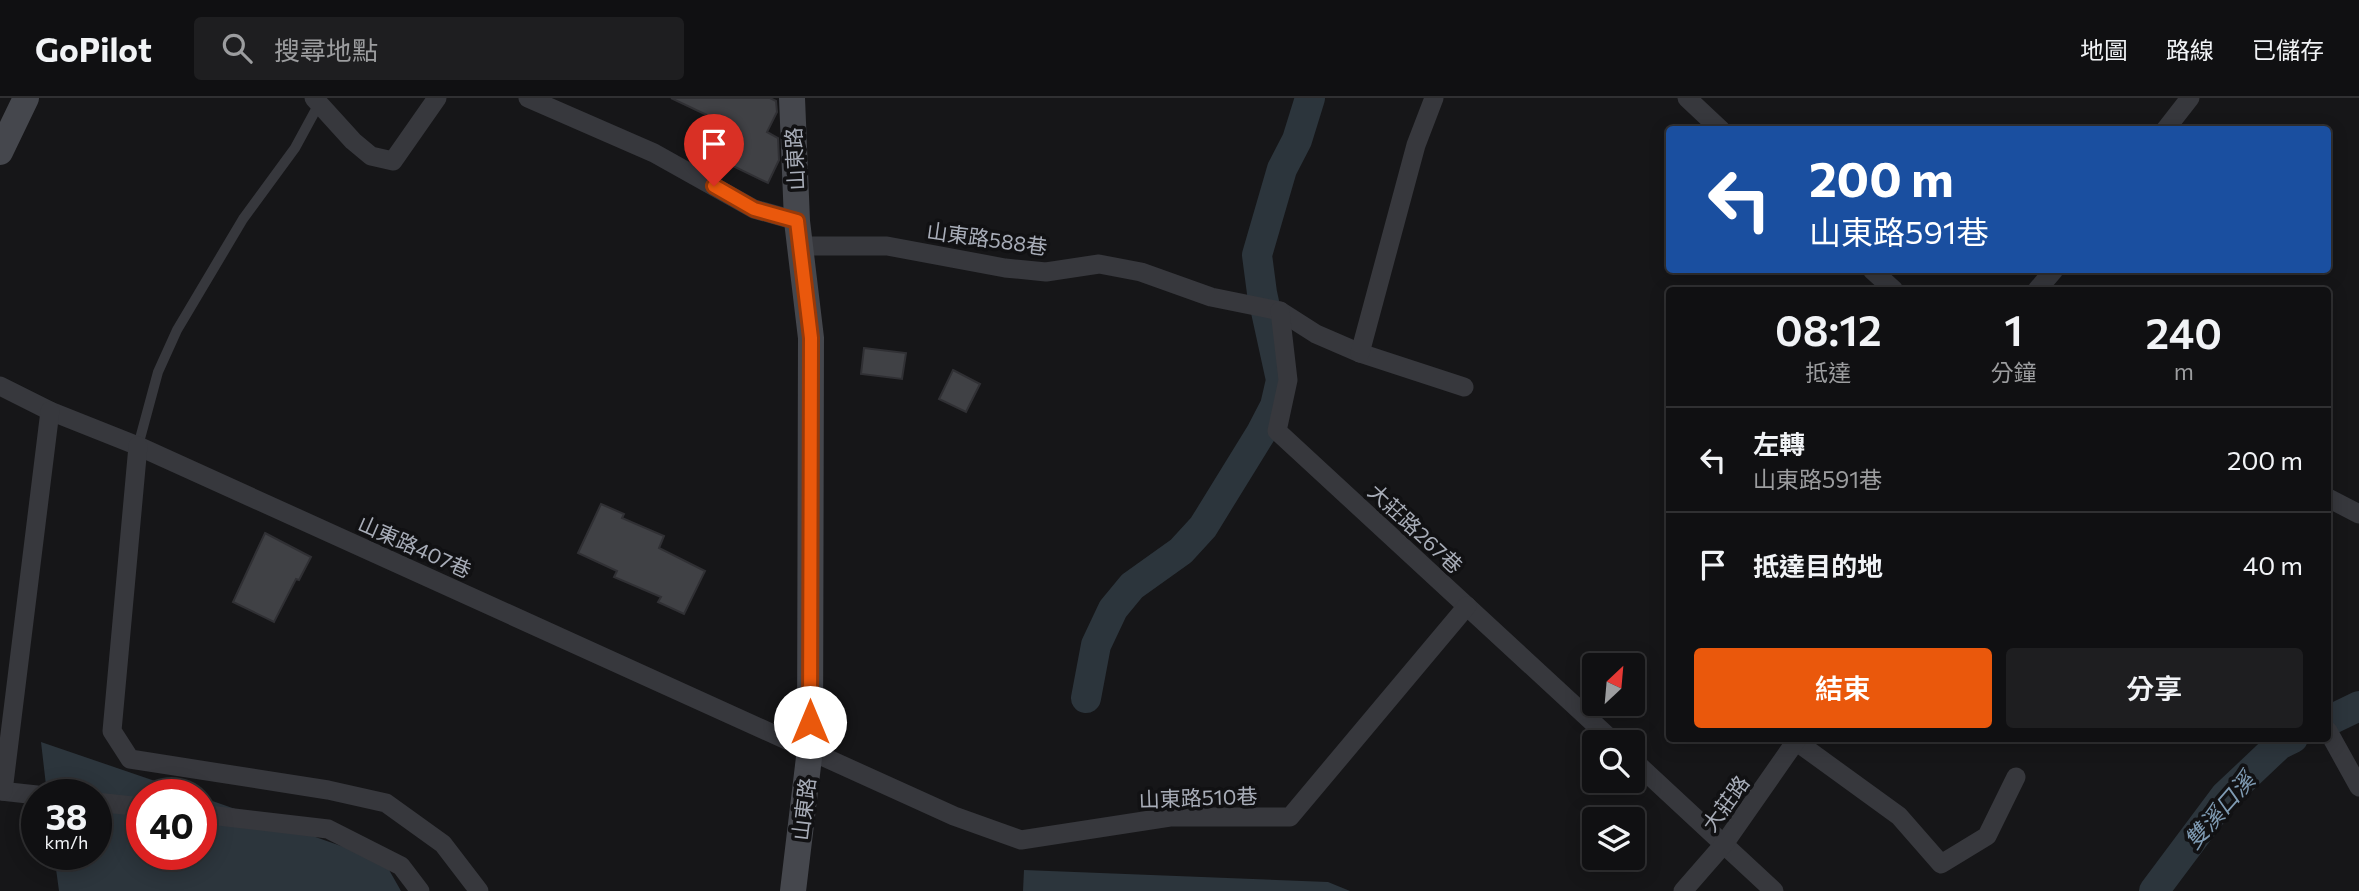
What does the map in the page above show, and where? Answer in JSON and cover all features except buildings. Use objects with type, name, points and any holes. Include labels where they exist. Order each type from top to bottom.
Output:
[{"type":"street","points":[[0,152],[26,98]]},
{"type":"street","points":[[318,100],[353,141],[371,156],[393,161],[437,98]]},
{"type":"street","name":"山東路588巷","points":[[528,98],[654,153],[798,234],[887,246],[1005,268],[1046,272],[1100,264],[1141,272],[1211,297],[1280,311],[1316,334],[1360,354],[1464,387]]},
{"type":"street","name":"山東路","points":[[792,98],[798,234],[811,338],[810,749],[793,891]]},
{"type":"street","points":[[1360,354],[1416,145],[1434,98]]},
{"type":"street","points":[[1686,98],[1717,126]]},
{"type":"street","points":[[2168,126],[2190,98]]},
{"type":"street","points":[[1875,273],[1891,287]]},
{"type":"street","points":[[2040,287],[2051,273]]},
{"type":"street","name":"大莊路267巷","points":[[1280,311],[1289,380],[1278,431],[1601,730]]},
{"type":"street","name":"山東路407巷","points":[[0,386],[50,411],[138,446],[810,749]]},
{"type":"street","points":[[21,793],[2,791],[50,411]]},
{"type":"street","points":[[138,446],[112,731],[130,759],[328,790],[386,803],[443,845],[479,891]]},
{"type":"street","points":[[2331,500],[2359,514]]},
{"type":"street","name":"山東路510巷","points":[[810,749],[954,816],[1021,840],[1170,817],[1290,817],[1468,606]]},
{"type":"street","points":[[2331,738],[2359,787]]},
{"type":"street","name":"大莊路","points":[[1684,891],[1724,844],[1797,742]]},
{"type":"street","points":[[1801,742],[1899,816],[1941,864],[1987,836],[2016,777]]},
{"type":"street","points":[[1645,771],[1774,891]]},
{"type":"street","points":[[217,816],[328,829],[401,866],[420,891]]},
{"type":"lane","points":[[138,446],[158,372],[177,330],[243,219],[295,148],[318,100]]},
{"type":"shaded area","points":[[41,742],[149,779],[126,779],[126,870],[217,870],[217,803],[384,861],[401,891],[59,891],[56,870],[112,870],[112,779],[45,779]]},
{"type":"shaded area","points":[[1024,870],[1328,882],[1350,891],[1023,891]]},
{"type":"waterway","points":[[1086,698],[1096,645],[1113,609],[1132,586],[1181,551],[1203,527],[1275,406],[1281,380],[1262,293],[1257,255],[1282,169],[1297,140],[1310,98]]},
{"type":"waterway","name":"雙溪口溪","points":[[2331,720],[2359,706]]},
{"type":"waterway","name":"雙溪口溪","points":[[2154,891],[2225,796],[2285,742]]},
{"type":"route","points":[[714,186],[754,209],[797,221],[811,338],[810,722]]}]
